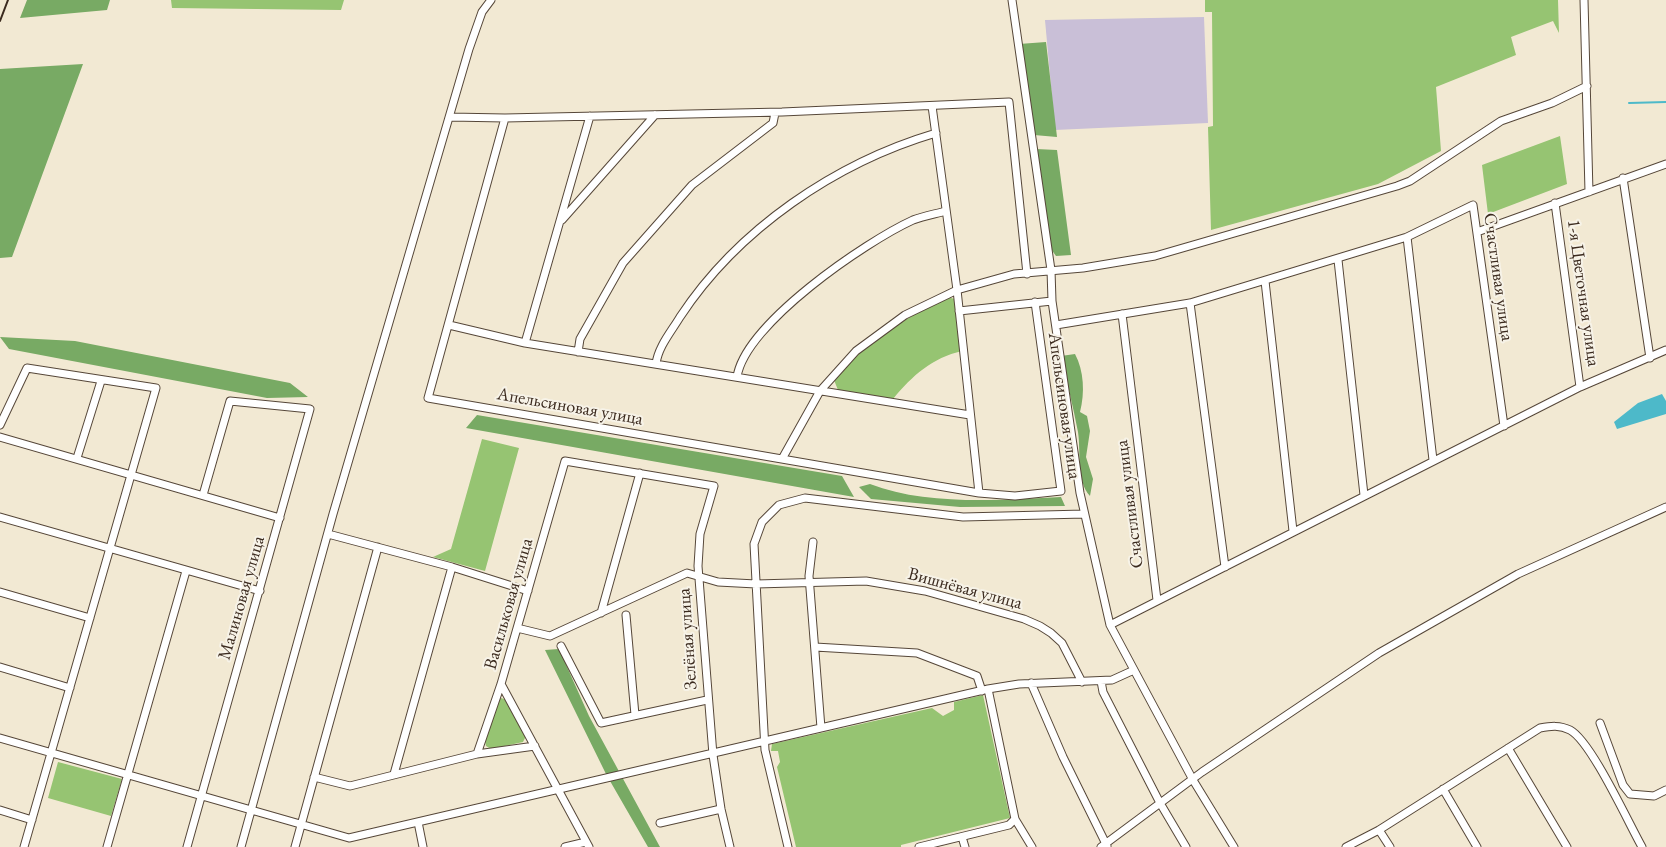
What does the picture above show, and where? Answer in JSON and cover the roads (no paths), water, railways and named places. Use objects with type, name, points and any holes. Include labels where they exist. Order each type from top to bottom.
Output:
[{"type":"street","points":[[241,847],[328,534],[474,34],[482,12],[491,0]]},
{"type":"street","points":[[1012,0],[1051,270],[1052,301],[1084,514],[1110,625],[1193,780],[1234,847]]},
{"type":"street","points":[[1584,0],[1588,192]]},
{"type":"street","points":[[782,459],[820,391],[856,351],[906,315],[956,290],[1014,274],[1116,264],[1155,256],[1397,186],[1410,181],[1500,122],[1552,103],[1587,86]]},
{"type":"street","points":[[450,117],[505,118],[775,112],[1010,102],[1027,274]]},
{"type":"street","points":[[932,106],[959,311],[979,493]]},
{"type":"street","points":[[578,352],[580,339],[623,263],[692,185],[773,123],[775,112]]},
{"type":"street","points":[[561,221],[654,115]]},
{"type":"street","points":[[525,343],[590,116]]},
{"type":"street","name":"Апельсиновая улица","points":[[505,118],[428,398],[979,493],[1015,496],[1061,492],[1035,302]]},
{"type":"street","points":[[656,364],[657,356],[665,340],[692,300],[742,243],[799,198],[846,170],[911,140],[936,133]]},
{"type":"street","points":[[1477,232],[1666,164]]},
{"type":"street","points":[[1623,178],[1650,358]]},
{"type":"street","name":"1-я Цветочная улица","points":[[1555,203],[1580,387]]},
{"type":"street","name":"Счастливая улица","points":[[1056,324],[1190,304],[1338,260],[1407,237],[1473,205],[1504,426]]},
{"type":"street","points":[[737,377],[739,363],[766,330],[813,283],[860,249],[914,220],[946,212]]},
{"type":"street","points":[[1407,237],[1433,460]]},
{"type":"street","points":[[1338,260],[1364,496]]},
{"type":"street","points":[[1265,281],[1293,531]]},
{"type":"street","points":[[959,311],[1052,301]]},
{"type":"street","points":[[1190,304],[1225,567]]},
{"type":"street","name":"Счастливая улица","points":[[1122,314],[1157,600]]},
{"type":"street","points":[[449,325],[525,343],[970,415]]},
{"type":"street","points":[[1110,625],[1580,387],[1666,350]]},
{"type":"street","points":[[0,425],[27,368],[101,381],[156,388],[111,550],[24,847]]},
{"type":"street","points":[[77,458],[101,381]]},
{"type":"street","name":"Малиновая улица","points":[[187,847],[310,409],[230,402],[203,495]]},
{"type":"street","points":[[0,437],[280,518]]},
{"type":"street","name":"Васильковая улица","points":[[478,754],[502,684],[565,461],[640,474]]},
{"type":"street","points":[[517,628],[550,636],[601,613],[687,573],[699,575],[700,534],[714,486],[640,474],[601,613]]},
{"type":"street","points":[[788,847],[765,741],[754,544],[762,522],[779,505],[805,498],[962,517],[1084,514]]},
{"type":"street","points":[[1031,683],[1105,846],[1160,803],[1309,699],[1379,653],[1518,574],[1666,507]]},
{"type":"street","points":[[0,517],[260,591]]},
{"type":"street","points":[[328,534],[452,566],[528,591]]},
{"type":"street","points":[[813,542],[809,576],[821,728]]},
{"type":"street","points":[[295,847],[378,547]]},
{"type":"street","points":[[394,774],[452,566]]},
{"type":"street","points":[[107,847],[186,570]]},
{"type":"street","name":"Вишнёвая улица","points":[[699,575],[718,582],[756,584],[866,581],[924,591],[1024,619],[1051,632],[1062,643],[1082,682]]},
{"type":"street","name":"Зелёная улица","points":[[699,575],[707,700],[713,755],[721,808],[730,847]]},
{"type":"street","points":[[0,592],[90,618]]},
{"type":"street","points":[[626,615],[635,715]]},
{"type":"street","name":"Зелёная улица","points":[[561,646],[601,722],[707,700]]},
{"type":"street","points":[[816,647],[917,653],[978,676],[985,690],[1015,819],[1032,847]]},
{"type":"street","points":[[0,668],[70,688]]},
{"type":"street","points":[[0,738],[52,751],[251,811],[349,838],[557,789],[713,755],[765,741],[985,690],[1031,683],[1112,680],[1134,670]]},
{"type":"street","points":[[1102,681],[1103,692],[1160,803],[1186,847]]},
{"type":"street","points":[[502,684],[588,845],[565,847]]},
{"type":"street","points":[[1600,723],[1623,785],[1630,794],[1654,796],[1666,790]]},
{"type":"street","points":[[1346,847],[1379,830],[1540,728],[1559,726],[1572,730],[1596,758],[1642,847]]},
{"type":"street","points":[[314,777],[350,786],[478,754],[535,746]]},
{"type":"street","points":[[1508,748],[1567,847]]},
{"type":"street","points":[[1443,789],[1477,847]]},
{"type":"street","points":[[660,823],[721,808]]},
{"type":"street","points":[[0,810],[32,820]]},
{"type":"street","points":[[919,847],[1009,825],[1015,819]]},
{"type":"street","points":[[418,822],[423,847]]},
{"type":"street","points":[[1379,830],[1390,847]]},
{"type":"street","points":[[962,837],[965,847]]},
{"type":"water","points":[[1662,394],[1666,401],[1666,414],[1617,429],[1614,422],[1638,403]]},
{"type":"waterway","points":[[1629,103],[1666,102]]},
{"type":"railway","points":[[0,21],[8,0]]}]
